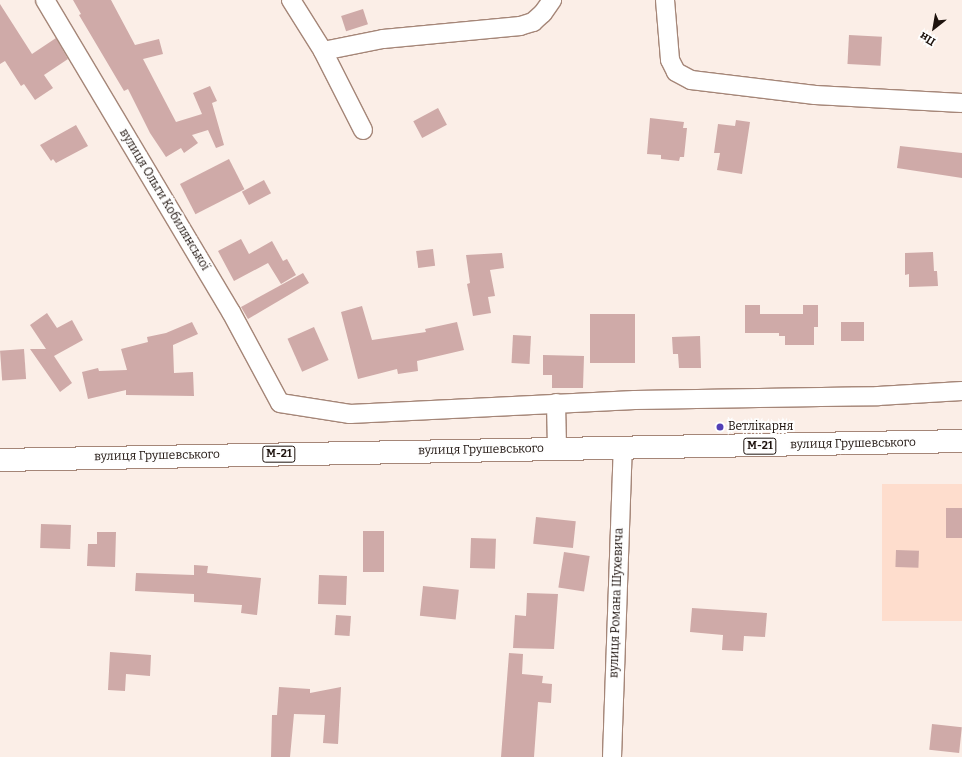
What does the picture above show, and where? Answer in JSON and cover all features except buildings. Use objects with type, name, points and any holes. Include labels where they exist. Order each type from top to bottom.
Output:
[{"type":"highway","name":"вулиця Грушевського","points":[[0,460],[557,448],[623,449],[962,441]]},
{"type":"street","name":"вулиця Ольги Кобилянської","points":[[45,0],[231,312],[280,403],[350,414],[556,403]]},
{"type":"street","points":[[291,0],[323,51],[363,130]]},
{"type":"street","points":[[323,51],[382,39],[520,26],[533,22],[543,13],[552,0]]},
{"type":"street","points":[[665,0],[670,60],[676,72],[691,80],[815,95],[962,103]]},
{"type":"street","points":[[557,448],[556,403],[878,396],[962,390]]},
{"type":"street","name":"вулиця Романа Шухевича","points":[[612,757],[623,449]]},
{"type":"shaded area","points":[[882,484],[962,484],[962,621],[882,621]]},
{"type":"place","name":"Ветлікарня","points":[[720,427]]}]
